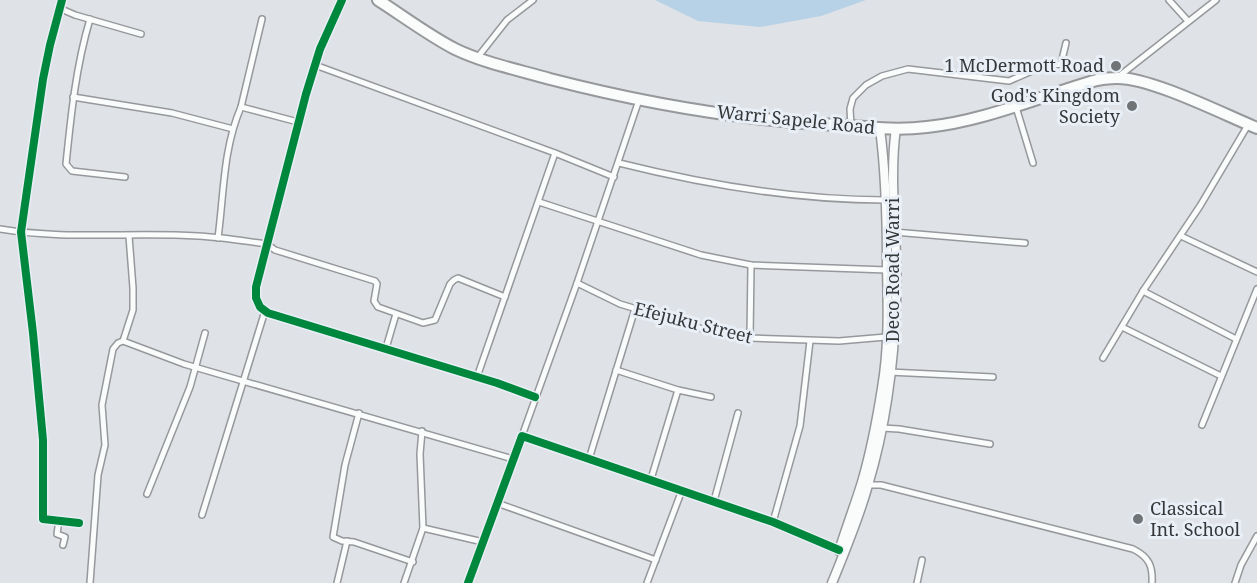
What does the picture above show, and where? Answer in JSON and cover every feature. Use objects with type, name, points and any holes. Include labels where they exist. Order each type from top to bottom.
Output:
[{"type":"highway","name":"Warri Sapele Road","points":[[378,0],[454,48],[477,58],[589,89],[639,100],[811,125],[880,129],[926,128],[956,123],[1097,80],[1117,78],[1172,93],[1253,126]]},
{"type":"main road","name":"Deco Road Warri","points":[[832,583],[868,485],[882,428],[896,300],[892,161],[896,128]]},
{"type":"main road","name":"Deco Road Warri","points":[[826,583],[862,483],[888,371],[885,200],[880,129]]},
{"type":"street","points":[[62,0],[50,45],[39,102],[21,232],[43,440],[43,519],[79,523]]},
{"type":"street","points":[[342,0],[330,23],[298,122],[256,287],[256,298],[260,307],[290,321],[386,348],[535,397]]},
{"type":"street","points":[[477,58],[507,20],[533,0]]},
{"type":"street","points":[[1169,0],[1188,21]]},
{"type":"street","points":[[1117,78],[1216,0]]},
{"type":"street","points":[[59,8],[141,34]]},
{"type":"street","points":[[90,19],[73,97],[66,164],[72,171],[125,177]]},
{"type":"street","points":[[218,238],[225,183],[224,171],[262,19]]},
{"type":"street","points":[[851,126],[850,109],[853,98],[866,85],[882,76],[908,69],[1009,81],[1041,67],[1061,64],[1066,43]]},
{"type":"street","points":[[315,65],[614,177]]},
{"type":"street","points":[[73,97],[172,113],[233,129]]},
{"type":"street","points":[[469,583],[577,283],[639,100]]},
{"type":"street","points":[[1015,106],[1033,162]]},
{"type":"street","points":[[241,107],[298,122]]},
{"type":"street","points":[[1103,358],[1143,291],[1253,126]]},
{"type":"street","points":[[477,377],[555,153]]},
{"type":"street","points":[[619,163],[684,179],[739,189],[794,196],[885,200]]},
{"type":"street","points":[[538,202],[701,255],[751,265],[887,270]]},
{"type":"street","points":[[0,229],[21,232],[129,236],[199,236],[267,244],[275,250],[375,281],[377,284],[374,301],[378,307],[423,323],[435,320],[454,279],[458,278],[505,297]]},
{"type":"street","points":[[894,232],[1025,243]]},
{"type":"street","points":[[123,341],[133,310],[134,288],[129,236]]},
{"type":"street","points":[[1181,236],[1257,272]]},
{"type":"street","points":[[750,338],[751,265]]},
{"type":"street","name":"Efejuku Street","points":[[577,283],[635,309],[706,330],[750,338],[810,341],[886,338]]},
{"type":"street","points":[[1202,425],[1257,289]]},
{"type":"street","points":[[1143,291],[1236,339]]},
{"type":"street","points":[[589,459],[635,309]]},
{"type":"street","points":[[202,515],[265,311]]},
{"type":"street","points":[[386,348],[396,314]]},
{"type":"street","points":[[1122,327],[1221,376]]},
{"type":"street","points":[[147,494],[190,387],[204,333]]},
{"type":"street","points":[[90,583],[98,475],[105,445],[102,405],[113,349],[123,341],[196,367],[513,459]]},
{"type":"street","points":[[773,522],[801,426],[810,341]]},
{"type":"street","points":[[616,370],[678,390],[711,397]]},
{"type":"street","points":[[888,371],[993,377]]},
{"type":"street","points":[[651,479],[678,390]]},
{"type":"street","points":[[714,501],[738,413]]},
{"type":"street","points":[[359,414],[345,465],[332,532],[335,539],[413,562]]},
{"type":"street","points":[[882,428],[990,444]]},
{"type":"street","points":[[404,583],[423,528],[420,454],[422,431]]},
{"type":"street","points":[[522,436],[682,489],[773,522],[839,550]]},
{"type":"street","points":[[868,485],[892,488],[1133,549],[1148,558],[1152,571],[1152,583]]},
{"type":"street","points":[[647,583],[682,489]]},
{"type":"street","points":[[497,502],[656,560]]},
{"type":"street","points":[[59,520],[57,534],[65,537],[63,545]]},
{"type":"street","points":[[423,528],[483,542]]},
{"type":"street","points":[[1235,583],[1241,565],[1255,545],[1257,536]]},
{"type":"street","points":[[337,583],[347,541]]},
{"type":"street","points":[[917,583],[922,560]]},
{"type":"water","points":[[655,0],[866,0],[821,16],[760,27],[698,21]]},
{"type":"cycle path","points":[[62,0],[43,79],[21,232],[43,440],[43,519],[79,523]]},
{"type":"cycle path","points":[[342,0],[320,49],[306,94],[256,287],[256,298],[260,307],[268,313],[497,383],[535,397]]},
{"type":"cycle path","points":[[468,583],[522,436],[773,522],[839,550]]},
{"type":"place","name":"1 McDermott Road","points":[[1116,66]]},
{"type":"place","name":"God's Kingdom Society","points":[[1132,106]]},
{"type":"place","name":"Classical Int. School","points":[[1138,519]]}]
